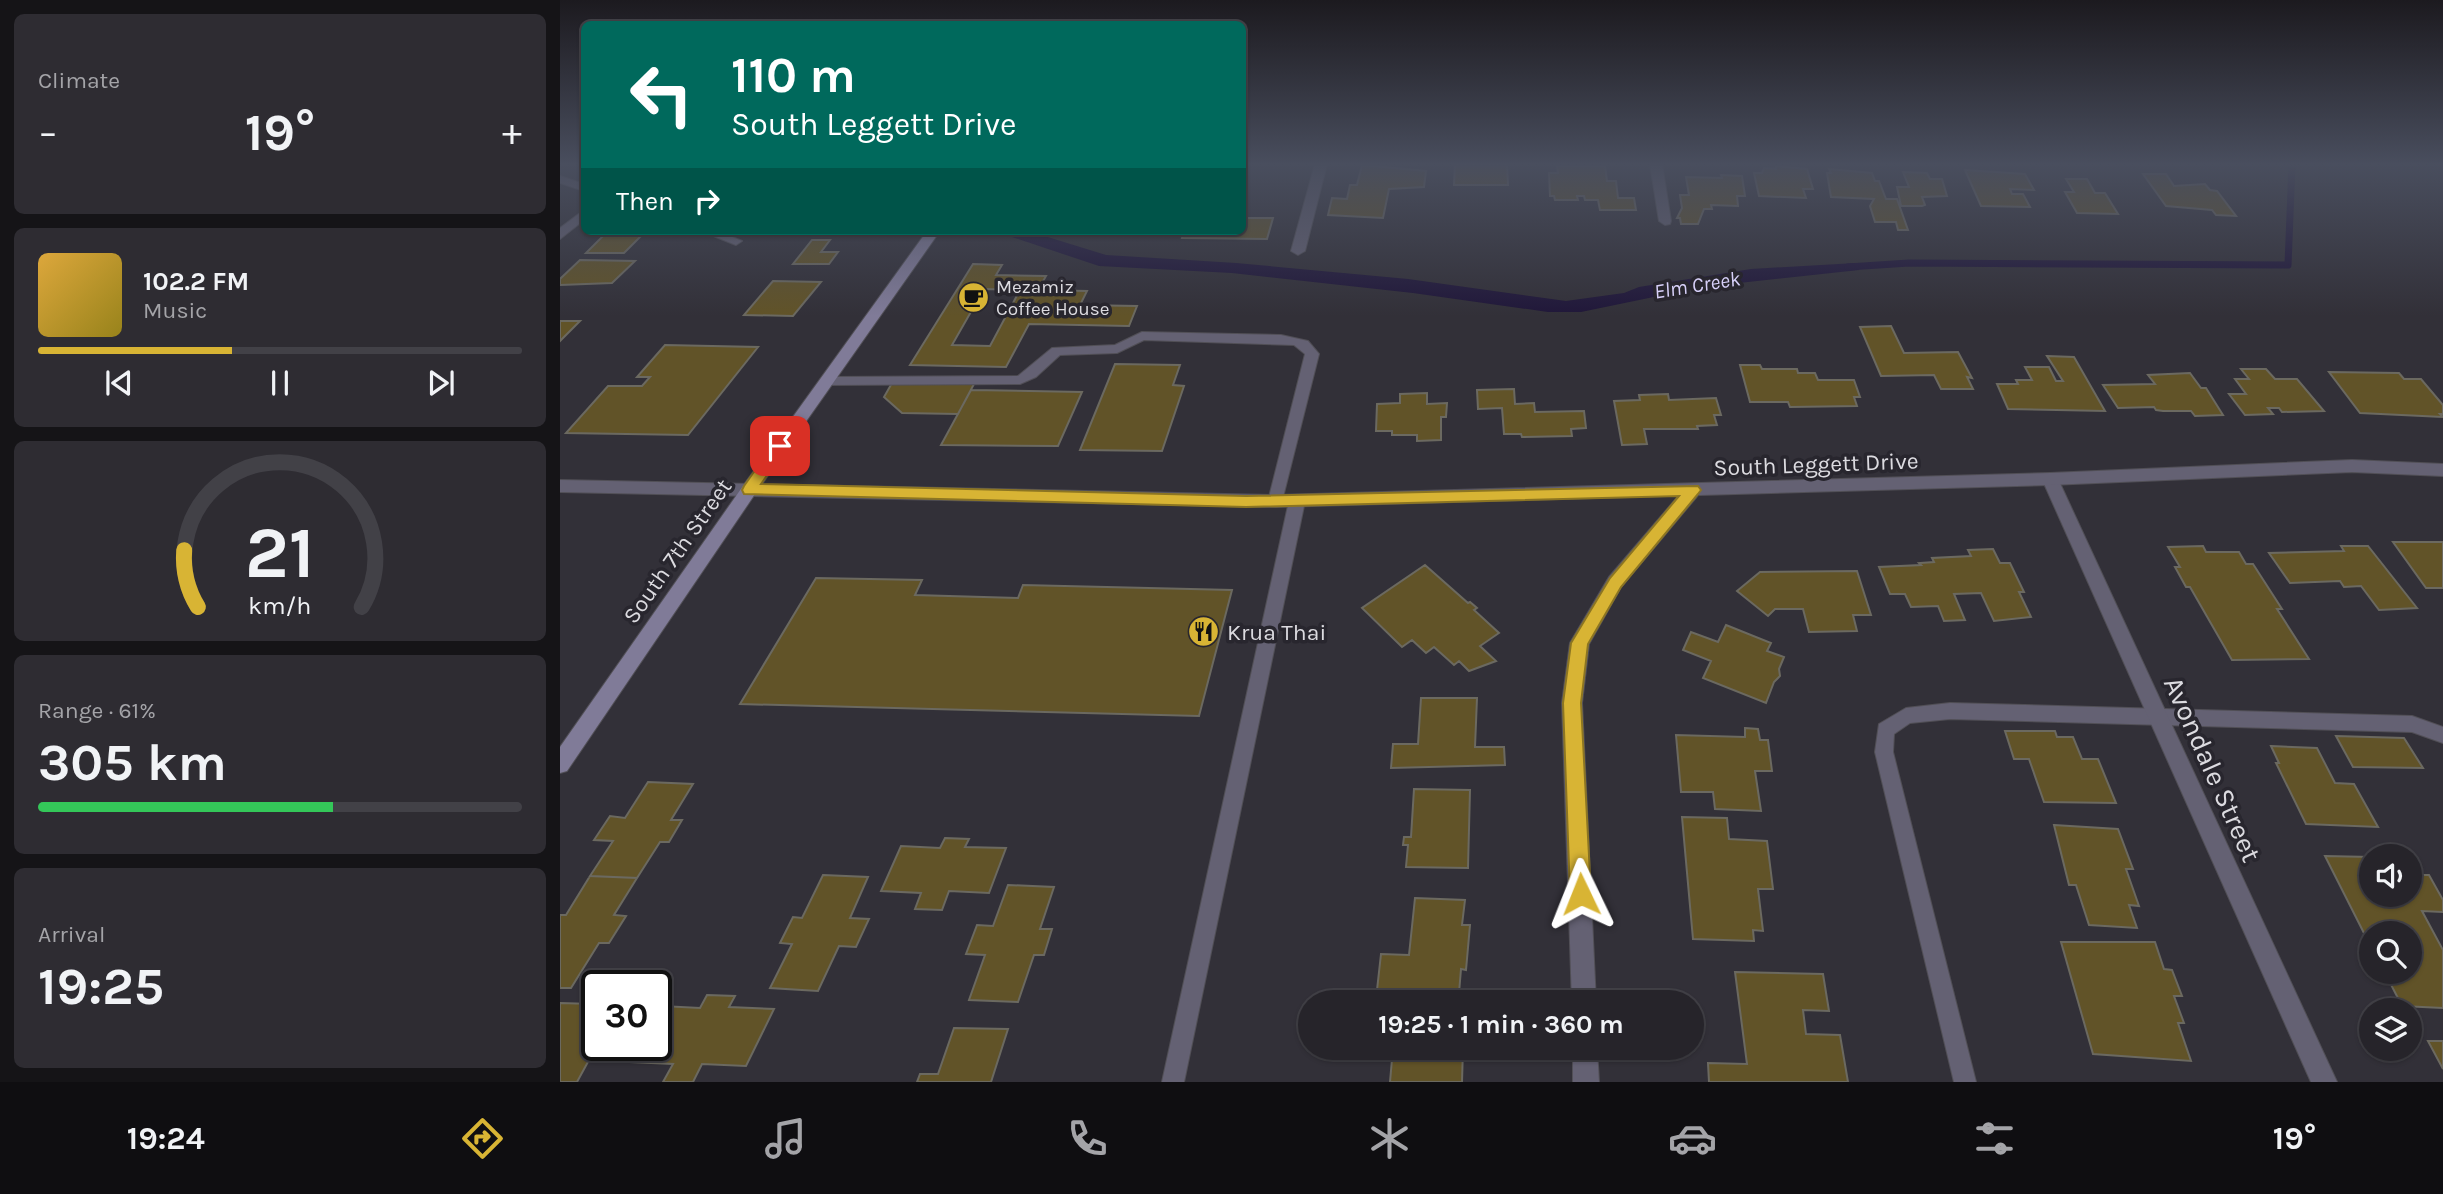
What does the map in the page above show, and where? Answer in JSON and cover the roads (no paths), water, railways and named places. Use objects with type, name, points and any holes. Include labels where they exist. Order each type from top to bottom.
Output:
[{"type":"main road","name":"South 7th Street","points":[[560,764],[749,490],[931,235]]},
{"type":"street","points":[[1298,251],[1308,214]]},
{"type":"street","points":[[1664,214],[1665,221]]},
{"type":"street","points":[[560,235],[581,217]]},
{"type":"street","name":"South Leggett Drive","points":[[560,486],[1297,501],[2050,479],[2352,466],[2443,470]]},
{"type":"street","name":"Avondale Street","points":[[2050,479],[2324,1082]]},
{"type":"street","points":[[1583,990],[1572,703],[1580,643],[1615,582],[1693,490]]},
{"type":"street","points":[[1585,1060],[1586,1082]]},
{"type":"lane","points":[[719,235],[736,241]]},
{"type":"lane","points":[[827,381],[1020,380],[1057,351],[1117,349],[1142,336],[1281,339],[1302,344],[1310,347],[1312,354],[1276,501]]},
{"type":"lane","points":[[1173,1082],[1297,501]]},
{"type":"lane","points":[[1965,1082],[1884,752],[1885,730],[1906,716],[1950,711],[2412,724],[2441,733]]},
{"type":"water","points":[[1006,235],[1041,235],[1106,255],[1236,263],[1408,279],[1566,301],[1751,269],[1856,263],[1859,270],[1702,287],[1581,312],[1548,312],[1413,293],[1232,273],[1099,266]]},
{"type":"waterway","name":"Elm Creek","points":[[1848,267],[1909,263],[2288,265],[2290,214]]},
{"type":"place","name":"Mezamiz Coffee House","points":[[973,297]]},
{"type":"place","name":"Krua Thai","points":[[1204,632]]}]
